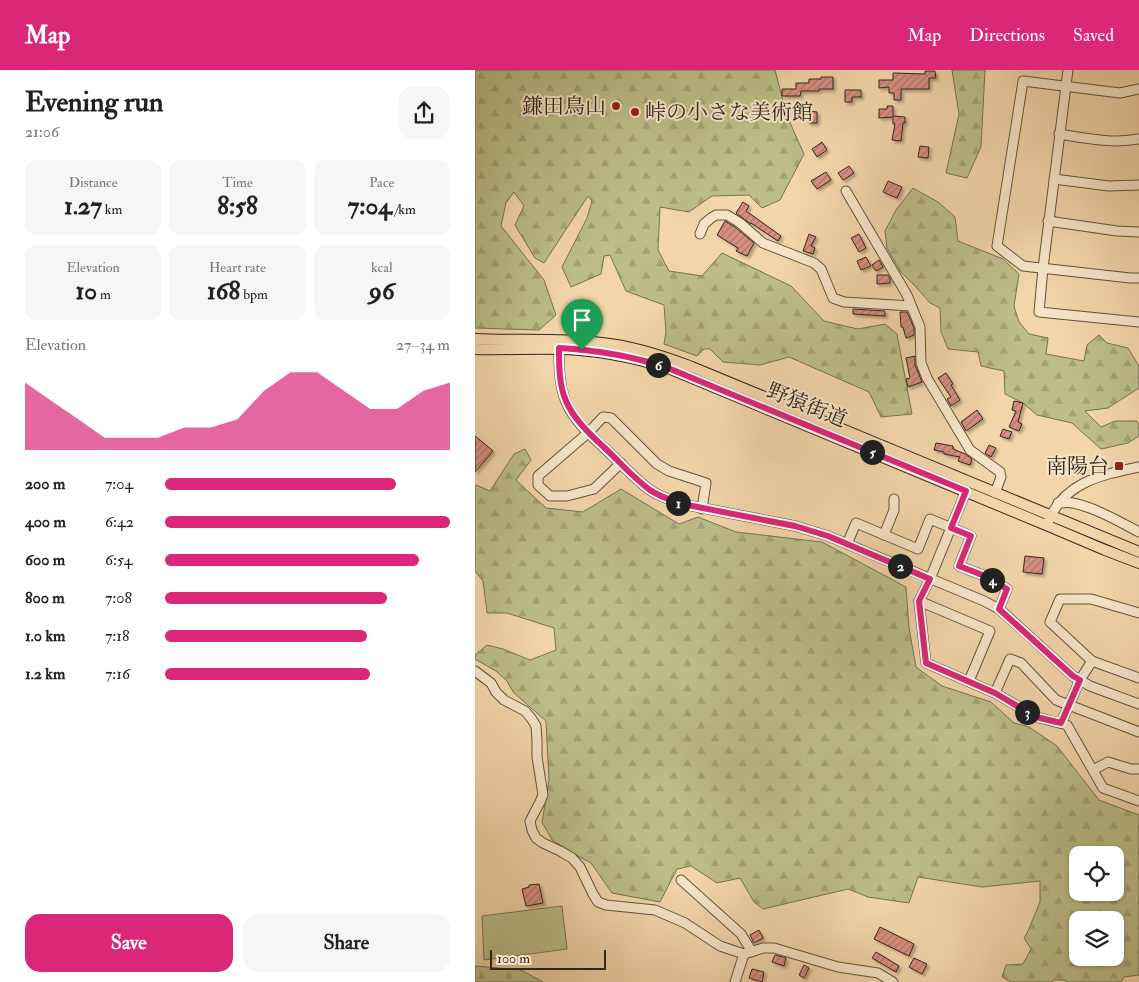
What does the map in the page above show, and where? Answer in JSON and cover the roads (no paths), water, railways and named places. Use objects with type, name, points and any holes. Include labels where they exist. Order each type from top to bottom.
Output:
[{"type":"main road","name":"野猿街道","points":[[475,340],[590,342],[613,344],[659,355],[700,370],[995,493],[1105,550],[1139,563]]},
{"type":"main road","name":"野猿街道","points":[[475,349],[559,348],[582,350],[635,358],[668,368],[966,491],[1139,552]]},
{"type":"street","points":[[1068,70],[1048,221],[1039,312],[1139,322]]},
{"type":"street","points":[[1139,89],[1120,93],[1023,81],[997,246],[1023,266],[1139,278]]},
{"type":"street","points":[[1059,134],[1103,140],[1129,141],[1139,139]]},
{"type":"street","points":[[1054,179],[1109,186],[1139,184]]},
{"type":"street","points":[[845,191],[902,287],[911,306],[920,327],[921,363],[927,378],[970,450],[1000,472],[1001,477],[995,493]]},
{"type":"street","points":[[700,234],[704,224],[711,218],[716,215],[727,215],[740,223],[763,244],[814,263],[821,269],[833,298],[844,302],[911,306]]},
{"type":"street","points":[[1048,221],[1117,231],[1139,232]]},
{"type":"street","points":[[559,348],[562,389],[573,415],[640,482],[652,491],[666,499],[682,504],[795,526],[828,536],[984,600],[999,609],[1073,676],[1090,686],[1139,704]]},
{"type":"street","points":[[621,463],[594,489],[567,496],[550,496],[538,485],[538,476],[589,432],[603,417],[611,418],[657,464],[669,471],[706,483],[702,508]]},
{"type":"street","points":[[1048,520],[1057,503],[1072,490],[1090,480],[1139,467]]},
{"type":"street","points":[[966,491],[919,601],[926,663],[995,693],[1036,717],[1067,725],[1103,788],[1139,801]]},
{"type":"street","points":[[884,535],[894,510],[894,499]]},
{"type":"street","points":[[1057,503],[1072,502],[1110,517],[1139,532]]},
{"type":"street","points":[[847,544],[856,523],[918,549],[930,519],[971,536],[959,566],[985,576],[1007,589],[999,609]]},
{"type":"street","points":[[1139,613],[1091,599],[1060,599],[1050,622],[1092,661],[1139,678]]},
{"type":"street","points":[[919,601],[990,630],[969,681]]},
{"type":"street","points":[[995,693],[1010,659],[1021,663],[1056,700],[1139,732]]},
{"type":"street","points":[[1061,723],[1080,680],[1092,661]]},
{"type":"street","points":[[475,671],[491,683],[504,700],[525,711],[536,726],[537,757],[543,795],[530,821],[531,830],[536,838],[571,858],[580,867],[598,902],[606,905],[655,910],[685,923],[720,946],[748,953],[763,948],[774,948],[838,968],[878,973],[893,982]]},
{"type":"street","points":[[1093,770],[1108,762],[1131,769],[1139,769]]},
{"type":"street","points":[[681,880],[741,934],[748,953],[735,982]]},
{"type":"place","name":"鎌田鳥山","points":[[616,106]]},
{"type":"place","name":"峠の小さな美術館","points":[[635,112]]},
{"type":"place","name":"南陽台","points":[[1119,466]]}]
